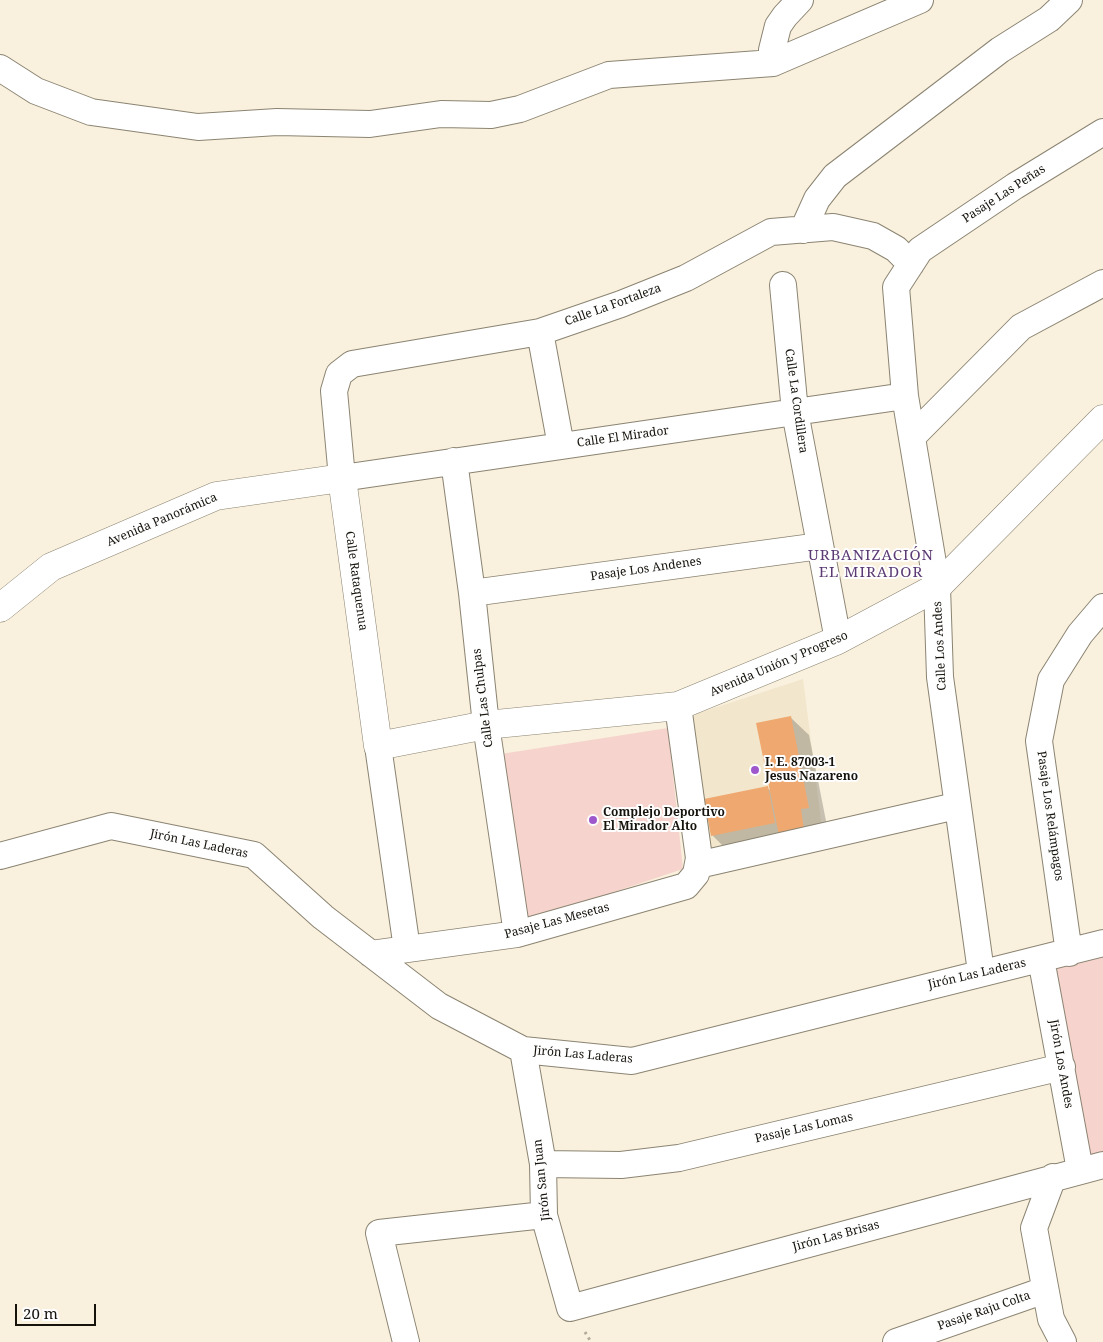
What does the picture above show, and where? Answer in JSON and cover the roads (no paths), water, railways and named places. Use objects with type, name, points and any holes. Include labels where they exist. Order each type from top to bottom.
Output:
[{"type":"main road","name":"Avenida Unión y Progreso","points":[[378,746],[486,725],[678,706],[838,640],[937,587],[1103,419]]},
{"type":"main road","name":"Avenida Panorámica","points":[[0,608],[51,567],[216,496],[342,478]]},
{"type":"main road","name":"Calle Rataquenua","points":[[342,478],[378,746]]},
{"type":"street","points":[[773,63],[772,50],[778,26],[800,0]]},
{"type":"street","points":[[0,68],[36,91],[91,112],[198,127],[277,122],[370,124],[441,114],[491,115],[520,109],[609,75],[773,63],[920,0]]},
{"type":"street","points":[[803,230],[817,199],[835,176],[1000,50],[1049,19],[1069,0]]},
{"type":"street","name":"Pasaje Las Peñas","points":[[912,264],[920,250],[1015,186],[1103,132]]},
{"type":"street","name":"Calle La Fortaleza","points":[[334,415],[334,391],[339,374],[352,364],[540,332],[621,304],[686,278],[771,232],[833,228],[873,236],[896,249],[912,264]]},
{"type":"street","name":"Calle Los Andes","points":[[912,264],[896,288],[905,396],[937,587],[940,677],[956,806],[981,972]]},
{"type":"street","points":[[912,437],[1021,327],[1103,283]]},
{"type":"street","name":"Calle La Cordillera","points":[[783,284],[795,412],[838,640]]},
{"type":"street","points":[[540,332],[561,446]]},
{"type":"street","name":"Calle El Mirador","points":[[342,478],[905,396]]},
{"type":"street","name":"Calle Rataquenua","points":[[334,415],[342,478]]},
{"type":"street","name":"Calle Las Chulpas","points":[[454,462],[472,593],[486,725],[517,934]]},
{"type":"street","name":"Pasaje Los Andenes","points":[[472,593],[820,546]]},
{"type":"street","name":"Pasaje Los Relámpagos","points":[[1069,953],[1039,741],[1051,680],[1080,634],[1103,607]]},
{"type":"street","points":[[678,706],[698,842],[698,865],[956,806]]},
{"type":"street","points":[[378,746],[407,949]]},
{"type":"street","name":"Jirón Las Laderas","points":[[0,856],[111,826],[254,855],[323,917],[439,1006],[523,1050],[632,1062],[981,972],[1069,953],[1103,943]]},
{"type":"street","name":"Pasaje Las Mesetas","points":[[371,954],[517,934],[686,886],[696,874],[698,865]]},
{"type":"street","name":"Jirón Los Andes","points":[[1041,959],[1062,1067],[1092,1167]]},
{"type":"street","name":"Jirón San Juan","points":[[523,1050],[543,1164],[544,1215],[570,1308]]},
{"type":"street","name":"Pasaje Las Lomas","points":[[543,1164],[621,1165],[679,1158],[1062,1067]]},
{"type":"street","name":"Jirón Las Brisas","points":[[570,1308],[1092,1167]]},
{"type":"street","points":[[1053,1177],[1034,1228],[1051,1319],[1063,1342]]},
{"type":"street","points":[[406,1342],[379,1233],[544,1215]]},
{"type":"street","name":"Pasaje Raju Colta","points":[[896,1342],[1045,1290]]},
{"type":"place","name":"I. E. 87003-1 Jesus Nazareno","points":[[755,770]]},
{"type":"place","name":"Complejo Deportivo El Mirador Alto","points":[[593,820]]},
{"type":"district","name":"URBANIZACIÓN EL MIRADOR","points":[[871,564]]}]
